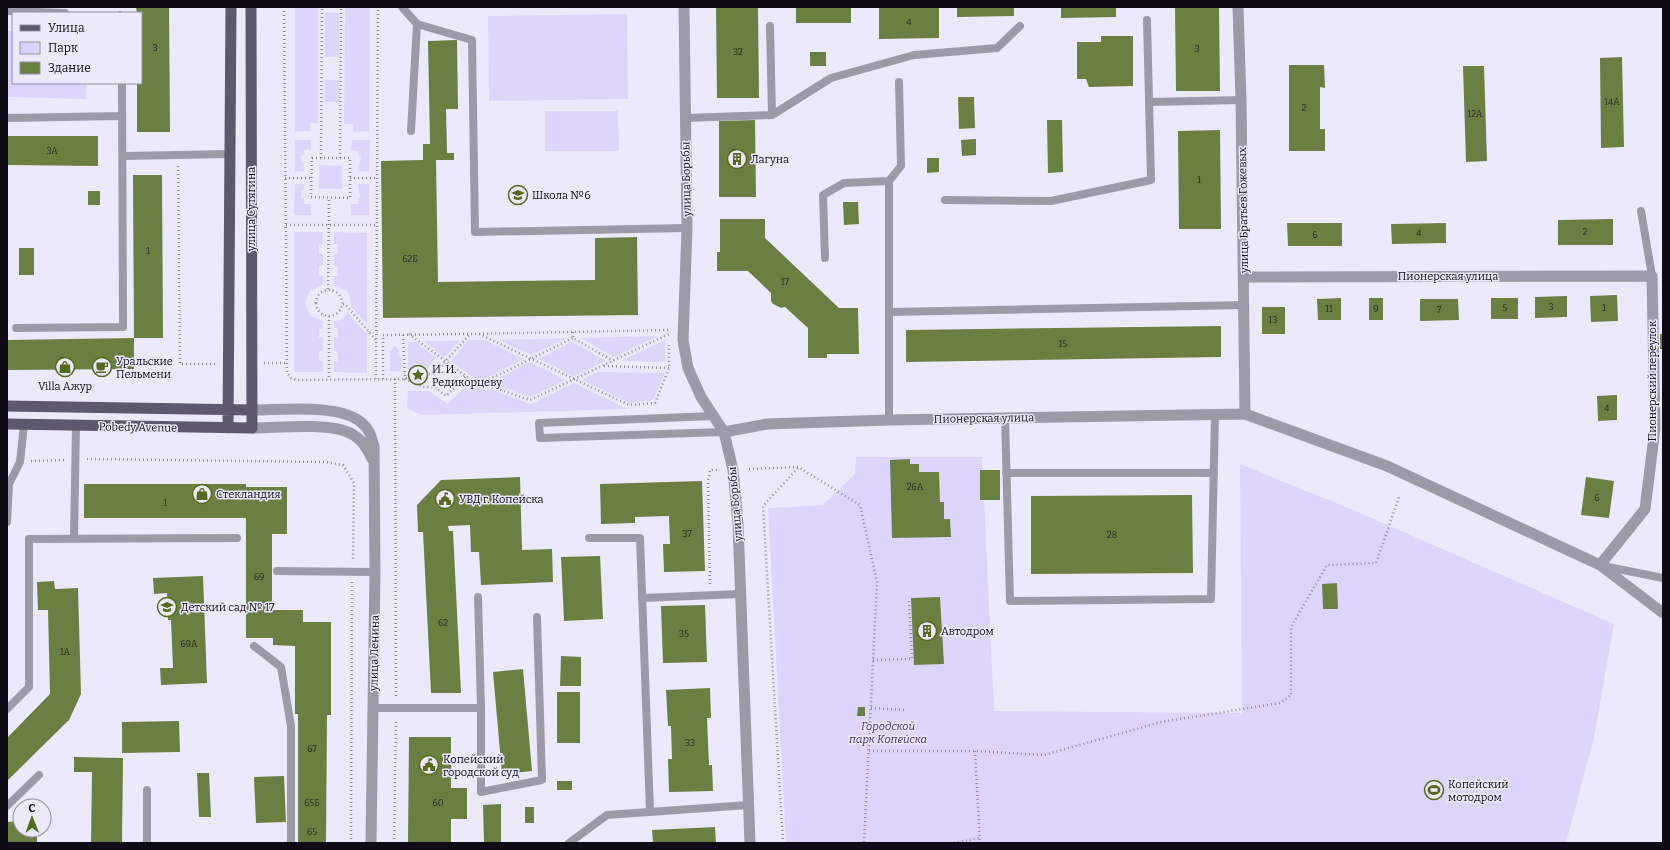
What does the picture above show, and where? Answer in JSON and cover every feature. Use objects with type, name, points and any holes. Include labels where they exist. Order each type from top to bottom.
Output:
[{"type":"main road","name":"улица Сутягина","points":[[228,428],[231,7]]},
{"type":"main road","name":"улица Сутягина","points":[[251,7],[252,410]]},
{"type":"main road","name":"Pobedy Avenue","points":[[7,406],[252,410]]},
{"type":"main road","points":[[252,410],[252,428]]},
{"type":"main road","name":"Pobedy Avenue","points":[[7,424],[252,428]]},
{"type":"street","name":"улица Борьбы","points":[[684,7],[687,228],[683,340],[688,368],[701,397],[724,432],[733,470],[738,524],[750,843]]},
{"type":"street","name":"улица Братьев Гожевых","points":[[1238,7],[1241,100],[1245,414]]},
{"type":"street","name":"Пионерская улица","points":[[1244,277],[1652,276]]},
{"type":"street","name":"Пионерский переулок","points":[[1600,565],[1645,509],[1655,428],[1652,276]]},
{"type":"street","name":"Pobedy Avenue","points":[[252,410],[324,410],[342,412],[354,417],[370,433],[374,446],[374,463]]},
{"type":"street","name":"Пионерская улица","points":[[724,432],[767,424],[889,420],[1245,414]]},
{"type":"street","points":[[1245,414],[1387,466],[1600,565],[1663,613]]},
{"type":"street","points":[[252,428],[327,428],[346,431],[367,448],[374,463]]},
{"type":"street","name":"улица Ленина","points":[[371,843],[375,572],[374,463]]},
{"type":"lane","points":[[402,7],[417,24],[472,40],[475,232],[687,228]]},
{"type":"lane","points":[[7,11],[36,12]]},
{"type":"lane","points":[[944,200],[1051,201],[1151,180],[1147,20]]},
{"type":"lane","points":[[411,131],[417,24]]},
{"type":"lane","points":[[770,26],[772,114]]},
{"type":"lane","points":[[685,118],[772,114],[831,78],[914,55],[997,48],[1020,26]]},
{"type":"lane","points":[[889,420],[889,181],[901,166],[899,82]]},
{"type":"lane","points":[[16,328],[124,327],[122,84]]},
{"type":"lane","points":[[1149,102],[1241,100]]},
{"type":"lane","points":[[7,118],[122,116]]},
{"type":"lane","points":[[123,156],[231,154]]},
{"type":"lane","points":[[825,258],[823,195],[844,183],[889,181]]},
{"type":"lane","points":[[1641,211],[1652,276]]},
{"type":"lane","points":[[889,312],[1244,305]]},
{"type":"lane","points":[[1005,418],[1010,601],[1212,599],[1215,414]]},
{"type":"lane","points":[[713,416],[539,422],[540,438],[724,432]]},
{"type":"lane","points":[[7,522],[9,484],[20,462],[24,425]]},
{"type":"lane","points":[[74,538],[76,426]]},
{"type":"lane","points":[[1006,473],[1214,473]]},
{"type":"lane","points":[[7,709],[30,687],[29,539],[237,538]]},
{"type":"lane","points":[[589,538],[640,538],[650,812]]},
{"type":"lane","points":[[1600,565],[1663,578]]},
{"type":"lane","points":[[277,571],[375,572]]},
{"type":"lane","points":[[642,598],[741,594]]},
{"type":"lane","points":[[478,597],[481,708],[481,792],[542,780],[536,617]]},
{"type":"lane","points":[[254,646],[281,667],[291,726],[291,843]]},
{"type":"lane","points":[[373,708],[481,708]]},
{"type":"lane","points":[[7,806],[39,775]]},
{"type":"lane","points":[[147,790],[147,843]]},
{"type":"lane","points":[[569,843],[607,815],[748,805]]},
{"type":"path","points":[[284,7],[287,373],[292,378],[329,379],[405,379],[423,373],[434,374]]},
{"type":"path","points":[[321,158],[322,7]]},
{"type":"path","points":[[340,158],[341,7]]},
{"type":"path","points":[[376,379],[378,7]]},
{"type":"path","points":[[178,155],[180,364],[229,364]]},
{"type":"path","points":[[312,158],[321,158],[350,158],[350,198],[311,197],[312,158]]},
{"type":"path","points":[[285,178],[311,178]]},
{"type":"path","points":[[350,178],[377,178]]},
{"type":"path","points":[[328,289],[329,198]]},
{"type":"path","points":[[286,225],[377,225]]},
{"type":"path","points":[[343,304],[335,315],[329,316],[322,314],[318,310],[316,303],[318,296],[322,291],[328,289],[336,291],[341,297],[343,304],[345,304],[377,340]]},
{"type":"path","points":[[329,316],[329,379]]},
{"type":"path","points":[[383,379],[383,335],[409,334],[669,330],[669,368],[655,403],[629,405],[479,334]]},
{"type":"path","points":[[573,332],[573,338]]},
{"type":"path","points":[[409,334],[466,376],[530,400],[669,334]]},
{"type":"path","points":[[435,387],[434,374],[470,334]]},
{"type":"path","points":[[403,335],[405,379]]},
{"type":"path","points":[[482,383],[573,338]]},
{"type":"path","points":[[573,338],[614,361]]},
{"type":"path","points":[[252,363],[286,363]]},
{"type":"path","points":[[603,366],[669,368]]},
{"type":"path","points":[[405,379],[422,387],[435,387],[446,396],[466,376]]},
{"type":"path","points":[[394,843],[396,708],[395,379]]},
{"type":"path","points":[[20,462],[76,459],[325,462],[343,465],[354,483],[352,571],[351,843]]},
{"type":"path","points":[[784,843],[764,506],[798,467]]},
{"type":"path","points":[[748,469],[798,467],[860,505],[877,582],[864,843]]},
{"type":"path","points":[[710,596],[708,482],[710,470],[721,470]]},
{"type":"path","points":[[869,751],[975,751],[1044,755],[1161,722],[1280,703],[1291,695],[1291,627],[1327,565],[1376,563],[1399,497]]},
{"type":"path","points":[[873,660],[912,659],[909,601]]},
{"type":"path","points":[[871,708],[906,710]]},
{"type":"path","points":[[975,751],[980,843]]},
{"type":"path","points":[[954,843],[979,838]]},
{"type":"green space","points":[[295,7],[318,7],[318,123],[310,123],[310,131],[295,131]]},
{"type":"green space","points":[[345,7],[370,7],[369,131],[353,132],[353,124],[344,124]]},
{"type":"green space","points":[[325,13],[339,13],[339,57],[325,57]]},
{"type":"green space","points":[[627,14],[628,99],[489,101],[488,16]]},
{"type":"green space","points":[[7,31],[12,31],[12,84],[86,84],[86,99],[7,97]]},
{"type":"green space","points":[[325,80],[339,80],[339,102],[325,102]]},
{"type":"green space","points":[[545,111],[618,111],[619,151],[545,151]]},
{"type":"green space","points":[[295,140],[311,140],[311,150],[304,150],[304,155],[301,156],[301,163],[304,163],[304,171],[295,171]]},
{"type":"green space","points":[[352,140],[370,140],[369,171],[358,171],[361,156],[358,155],[358,151],[351,150]]},
{"type":"green space","points":[[319,165],[342,166],[342,189],[319,189]]},
{"type":"green space","points":[[295,184],[304,184],[304,190],[301,190],[301,198],[304,198],[304,204],[310,204],[311,215],[294,215]]},
{"type":"green space","points":[[358,184],[369,184],[369,215],[351,215],[351,204],[358,204],[358,198],[360,198]]},
{"type":"green space","points":[[294,232],[323,232],[323,244],[319,244],[319,254],[323,254],[323,266],[319,266],[319,275],[323,276],[323,285],[310,291],[305,303],[310,316],[323,321],[323,328],[319,329],[319,338],[323,338],[323,351],[319,351],[319,361],[323,361],[323,372],[294,372]]},
{"type":"green space","points":[[334,232],[367,233],[367,324],[351,307],[350,297],[347,291],[334,286],[334,276],[338,276],[338,267],[334,266],[334,254],[338,253],[338,244],[334,244]]},
{"type":"green space","points":[[348,313],[367,335],[367,373],[334,372],[334,361],[338,361],[337,351],[334,351],[334,337],[338,337],[337,328],[334,328],[334,321],[341,320]]},
{"type":"green space","points":[[658,336],[614,357],[581,338]]},
{"type":"green space","points":[[567,338],[532,355],[499,340]]},
{"type":"green space","points":[[468,340],[485,340],[524,359],[482,380],[472,377],[451,361]]},
{"type":"green space","points":[[665,340],[665,362],[621,361]]},
{"type":"green space","points":[[425,341],[459,341],[444,358]]},
{"type":"green space","points":[[408,342],[416,342],[436,358],[426,370],[408,370]]},
{"type":"green space","points":[[572,342],[606,361],[574,376],[538,359]]},
{"type":"green space","points":[[396,345],[401,358],[401,371],[390,371],[390,351]]},
{"type":"green space","points":[[530,362],[566,380],[530,397],[489,383]]},
{"type":"green space","points":[[598,372],[665,373],[653,400],[630,403],[582,380]]},
{"type":"green space","points":[[470,382],[531,404],[574,383],[627,409],[421,415],[407,408],[408,391],[429,391],[448,404]]},
{"type":"green space","name":"Городской парк Копейска","points":[[856,457],[982,457],[994,711],[1242,713],[1240,464],[1351,509],[1614,624],[1594,737],[1566,843],[786,843],[768,508],[823,505],[855,474]]},
{"type":"building","points":[[136,7],[169,7],[170,132],[137,132],[137,84],[142,84],[142,12],[137,12]]},
{"type":"building","points":[[716,7],[758,7],[759,98],[717,98]]},
{"type":"building","points":[[796,7],[851,7],[851,23],[796,23]]},
{"type":"building","points":[[879,7],[939,7],[939,38],[879,39]]},
{"type":"building","points":[[957,7],[1014,7],[1014,16],[957,17]]},
{"type":"building","points":[[1061,7],[1116,7],[1116,17],[1061,18]]},
{"type":"building","points":[[1175,7],[1219,7],[1220,91],[1176,91]]},
{"type":"building","points":[[1101,36],[1133,36],[1133,86],[1089,87],[1086,79],[1077,79],[1077,42],[1101,42]]},
{"type":"building","points":[[457,40],[458,109],[446,109],[447,153],[454,153],[454,160],[436,160],[438,282],[595,280],[595,238],[637,237],[638,315],[383,318],[381,161],[423,160],[423,144],[430,144],[428,41]]},
{"type":"building","points":[[810,52],[826,52],[826,66],[810,66]]},
{"type":"building","points":[[1622,57],[1624,147],[1601,148],[1600,58]]},
{"type":"building","points":[[1289,65],[1324,65],[1325,88],[1320,87],[1320,129],[1325,129],[1325,151],[1289,151]]},
{"type":"building","points":[[1463,66],[1484,66],[1487,161],[1466,162]]},
{"type":"building","points":[[958,97],[974,97],[975,128],[959,129]]},
{"type":"building","name":"Лагуна","points":[[755,120],[756,197],[719,197],[719,121]]},
{"type":"building","points":[[1047,120],[1062,120],[1063,172],[1048,173]]},
{"type":"building","points":[[1220,130],[1221,229],[1179,229],[1178,131]]},
{"type":"building","points":[[7,136],[98,136],[98,166],[7,165]]},
{"type":"building","points":[[976,139],[976,155],[962,156],[961,140]]},
{"type":"building","points":[[927,158],[939,158],[939,172],[927,173]]},
{"type":"building","points":[[133,175],[162,175],[163,338],[134,338]]},
{"type":"building","points":[[88,191],[100,191],[100,205],[88,205]]},
{"type":"building","points":[[843,202],[858,202],[859,224],[844,225]]},
{"type":"building","points":[[720,219],[765,219],[765,238],[839,308],[858,308],[859,354],[827,354],[827,358],[808,358],[808,328],[785,307],[781,308],[773,304],[771,301],[771,293],[748,271],[717,271],[717,252],[720,252]]},
{"type":"building","points":[[1613,219],[1613,245],[1558,245],[1558,220]]},
{"type":"building","points":[[1287,223],[1342,223],[1342,246],[1288,246]]},
{"type":"building","points":[[1446,223],[1446,243],[1392,244],[1391,224]]},
{"type":"building","points":[[19,248],[34,248],[34,275],[19,275]]},
{"type":"building","points":[[1617,295],[1618,321],[1591,322],[1590,296]]},
{"type":"building","points":[[1567,296],[1567,317],[1535,318],[1535,297]]},
{"type":"building","points":[[1341,298],[1341,320],[1318,320],[1317,299]]},
{"type":"building","points":[[1369,298],[1383,298],[1383,320],[1369,320]]},
{"type":"building","points":[[1491,298],[1518,298],[1518,319],[1491,319]]},
{"type":"building","points":[[1420,299],[1458,299],[1459,320],[1420,321]]},
{"type":"building","points":[[1262,307],[1285,307],[1285,334],[1262,334]]},
{"type":"building","points":[[1221,326],[1221,357],[906,362],[906,330]]},
{"type":"building","points":[[1660,334],[1663,334],[1663,349],[1660,349]]},
{"type":"building","points":[[134,338],[134,369],[7,370],[7,340]]},
{"type":"building","points":[[1617,395],[1617,420],[1598,421],[1597,396]]},
{"type":"building","points":[[910,459],[910,464],[919,464],[919,472],[939,472],[940,502],[944,502],[944,519],[950,519],[951,537],[892,538],[890,460]]},
{"type":"building","points":[[980,470],[1000,470],[1000,500],[980,500]]},
{"type":"building","points":[[520,477],[522,550],[552,549],[553,582],[481,585],[479,552],[471,552],[470,525],[448,526],[449,531],[453,531],[461,693],[431,693],[423,532],[418,532],[417,505],[441,480]]},
{"type":"building","points":[[1586,477],[1614,481],[1609,518],[1581,515]]},
{"type":"building","points":[[702,481],[705,571],[664,572],[663,544],[670,544],[669,516],[635,517],[635,523],[601,524],[600,484]]},
{"type":"building","points":[[84,484],[246,484],[246,487],[287,487],[287,534],[272,534],[272,610],[303,610],[303,622],[331,622],[331,715],[327,715],[326,843],[298,843],[298,714],[295,714],[295,646],[273,645],[273,638],[246,638],[246,518],[84,518]]},
{"type":"building","points":[[1192,495],[1193,573],[1031,574],[1031,496]]},
{"type":"building","points":[[600,556],[603,619],[564,621],[561,557]]},
{"type":"building","points":[[203,576],[207,683],[161,685],[160,668],[173,668],[171,620],[168,620],[167,593],[154,594],[153,578]]},
{"type":"building","points":[[54,581],[55,589],[78,588],[81,694],[69,720],[7,781],[7,738],[50,694],[48,610],[38,610],[37,582]]},
{"type":"building","points":[[1337,583],[1338,609],[1323,609],[1322,584]]},
{"type":"building","name":"Автодром","points":[[940,597],[944,664],[914,665],[911,598]]},
{"type":"building","points":[[705,605],[707,662],[663,663],[661,606]]},
{"type":"building","points":[[561,656],[581,657],[581,686],[560,686]]},
{"type":"building","points":[[523,669],[532,771],[502,774],[493,672]]},
{"type":"building","points":[[710,688],[711,718],[707,718],[709,765],[712,765],[713,791],[669,792],[668,759],[672,759],[671,726],[668,726],[666,690]]},
{"type":"building","points":[[557,692],[580,692],[580,743],[557,743]]},
{"type":"building","points":[[858,707],[865,707],[865,716],[857,716]]},
{"type":"building","points":[[179,721],[180,752],[122,753],[122,722]]},
{"type":"building","points":[[409,737],[451,737],[451,788],[467,788],[467,819],[451,819],[451,843],[408,843]]},
{"type":"building","points":[[74,757],[123,758],[122,843],[91,843],[92,772],[74,772]]},
{"type":"building","points":[[197,773],[209,773],[211,817],[199,817]]},
{"type":"building","points":[[284,776],[286,822],[256,823],[254,777]]},
{"type":"building","points":[[557,781],[572,781],[572,790],[557,790]]},
{"type":"building","points":[[501,804],[501,843],[484,843],[483,805]]},
{"type":"building","points":[[525,807],[534,807],[534,823],[525,823]]},
{"type":"building","points":[[7,822],[12,822],[12,838],[37,838],[37,843],[7,843]]},
{"type":"building","points":[[715,827],[716,843],[653,843],[652,830]]},
{"type":"place","name":"Лагуна","points":[[737,159]]},
{"type":"place","name":"Школа №6","points":[[518,195]]},
{"type":"place","name":"Villa Ажур","points":[[65,367]]},
{"type":"place","name":"Уральские Пельмени","points":[[102,367]]},
{"type":"place","name":"И. И. Редикорцеву","points":[[418,375]]},
{"type":"place","name":"Стекландия","points":[[202,494]]},
{"type":"place","name":"УВД г. Копейска","points":[[445,499]]},
{"type":"place","name":"Детский сад № 17","points":[[167,607]]},
{"type":"place","name":"Автодром","points":[[927,631]]},
{"type":"place","name":"Копейский городской суд","points":[[429,765]]},
{"type":"place","name":"Копейский мотодром","points":[[1434,790]]}]
